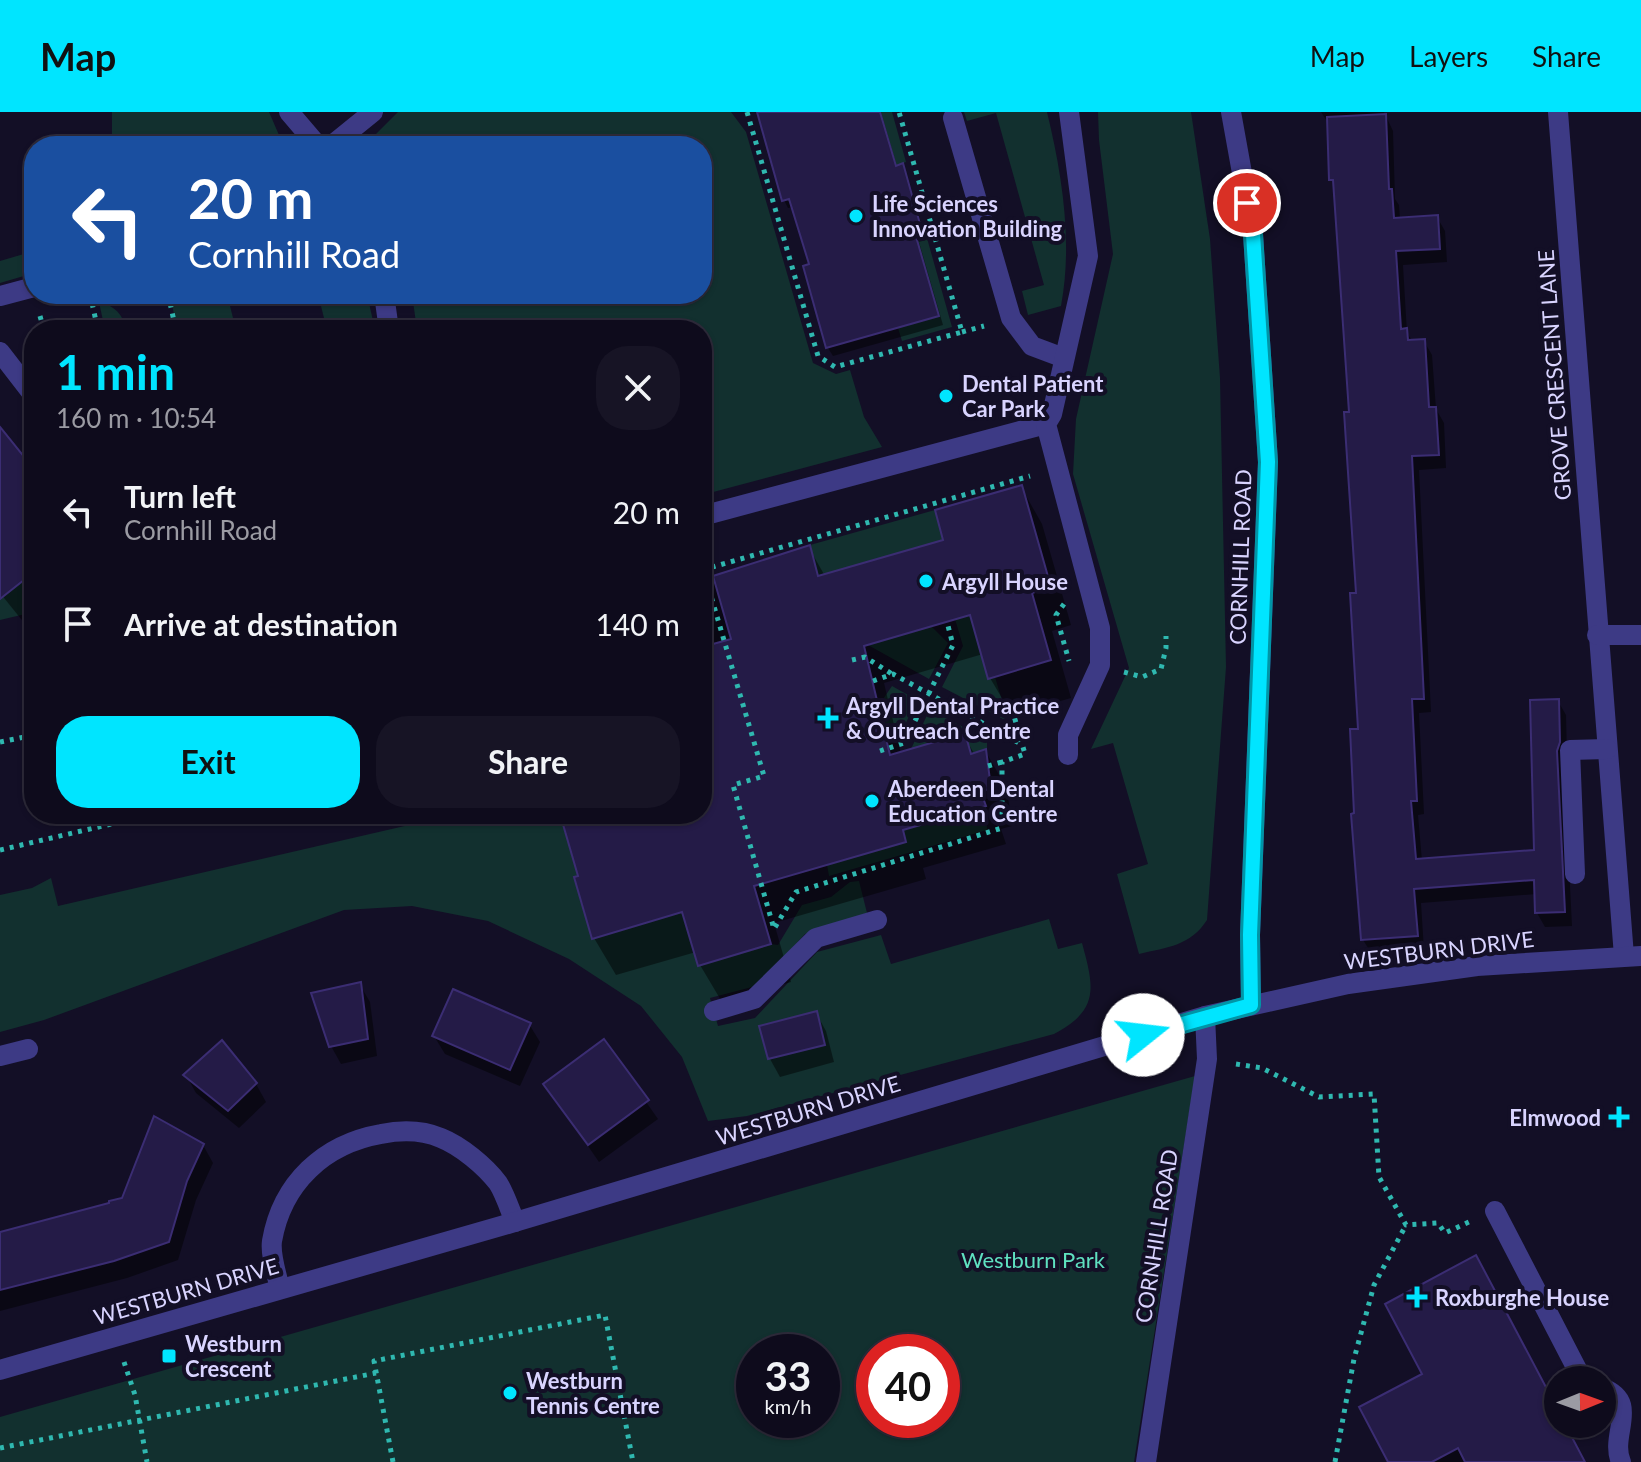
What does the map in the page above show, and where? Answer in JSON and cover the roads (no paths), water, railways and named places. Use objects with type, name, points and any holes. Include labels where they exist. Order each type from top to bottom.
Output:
[{"type":"street","points":[[289,112],[309,136]]},
{"type":"street","points":[[343,136],[373,112]]},
{"type":"street","points":[[712,513],[1036,426],[1052,414],[1088,256],[1069,112]]},
{"type":"street","name":"CORNHILL ROAD","points":[[1231,112],[1253,234],[1268,462],[1250,920],[1251,1005]]},
{"type":"street","name":"GROVE CRESCENT LANE","points":[[1558,112],[1597,635],[1607,749],[1632,956]]},
{"type":"street","points":[[953,118],[1011,318],[1024,347],[1064,358]]},
{"type":"street","points":[[0,296],[24,290]]},
{"type":"street","points":[[0,352],[24,383]]},
{"type":"street","points":[[1036,426],[1100,628],[1100,665],[1068,735],[1068,755]]},
{"type":"street","points":[[1597,635],[1641,635]]},
{"type":"street","points":[[1575,874],[1570,750],[1607,749]]},
{"type":"street","points":[[714,1011],[754,999],[816,938],[877,920]]},
{"type":"street","name":"WESTBURN DRIVE","points":[[0,1370],[515,1222],[1205,1016],[1348,984],[1477,966],[1632,956]]},
{"type":"street","name":"CORNHILL ROAD","points":[[1146,1462],[1207,1059],[1205,1016]]},
{"type":"street","points":[[0,1056],[28,1049]]},
{"type":"street","points":[[280,1289],[271,1244],[289,1194],[307,1171],[328,1152],[358,1138],[394,1131],[422,1132],[442,1138],[470,1157],[498,1184],[515,1222]]},
{"type":"street","points":[[1495,1211],[1575,1366]]},
{"type":"street","points":[[1616,1396],[1621,1402],[1623,1420],[1617,1452],[1621,1462]]},
{"type":"place","name":"Life Sciences Innovation Building","points":[[856,216]]},
{"type":"place","name":"Dental Patient Car Park","points":[[946,396]]},
{"type":"place","name":"Argyll House","points":[[926,581]]},
{"type":"place","name":"Argyll Dental Practice & Outreach Centre","points":[[828,718]]},
{"type":"place","name":"Aberdeen Dental Education Centre","points":[[872,801]]},
{"type":"place","name":"Elmwood","points":[[1619,1117]]},
{"type":"place","name":"Roxburghe House","points":[[1417,1297]]},
{"type":"place","name":"Westburn Crescent","points":[[169,1356]]},
{"type":"place","name":"Westburn Tennis Centre","points":[[510,1393]]},
{"type":"park label","name":"Westburn Park","points":[[1033,1259]]}]
